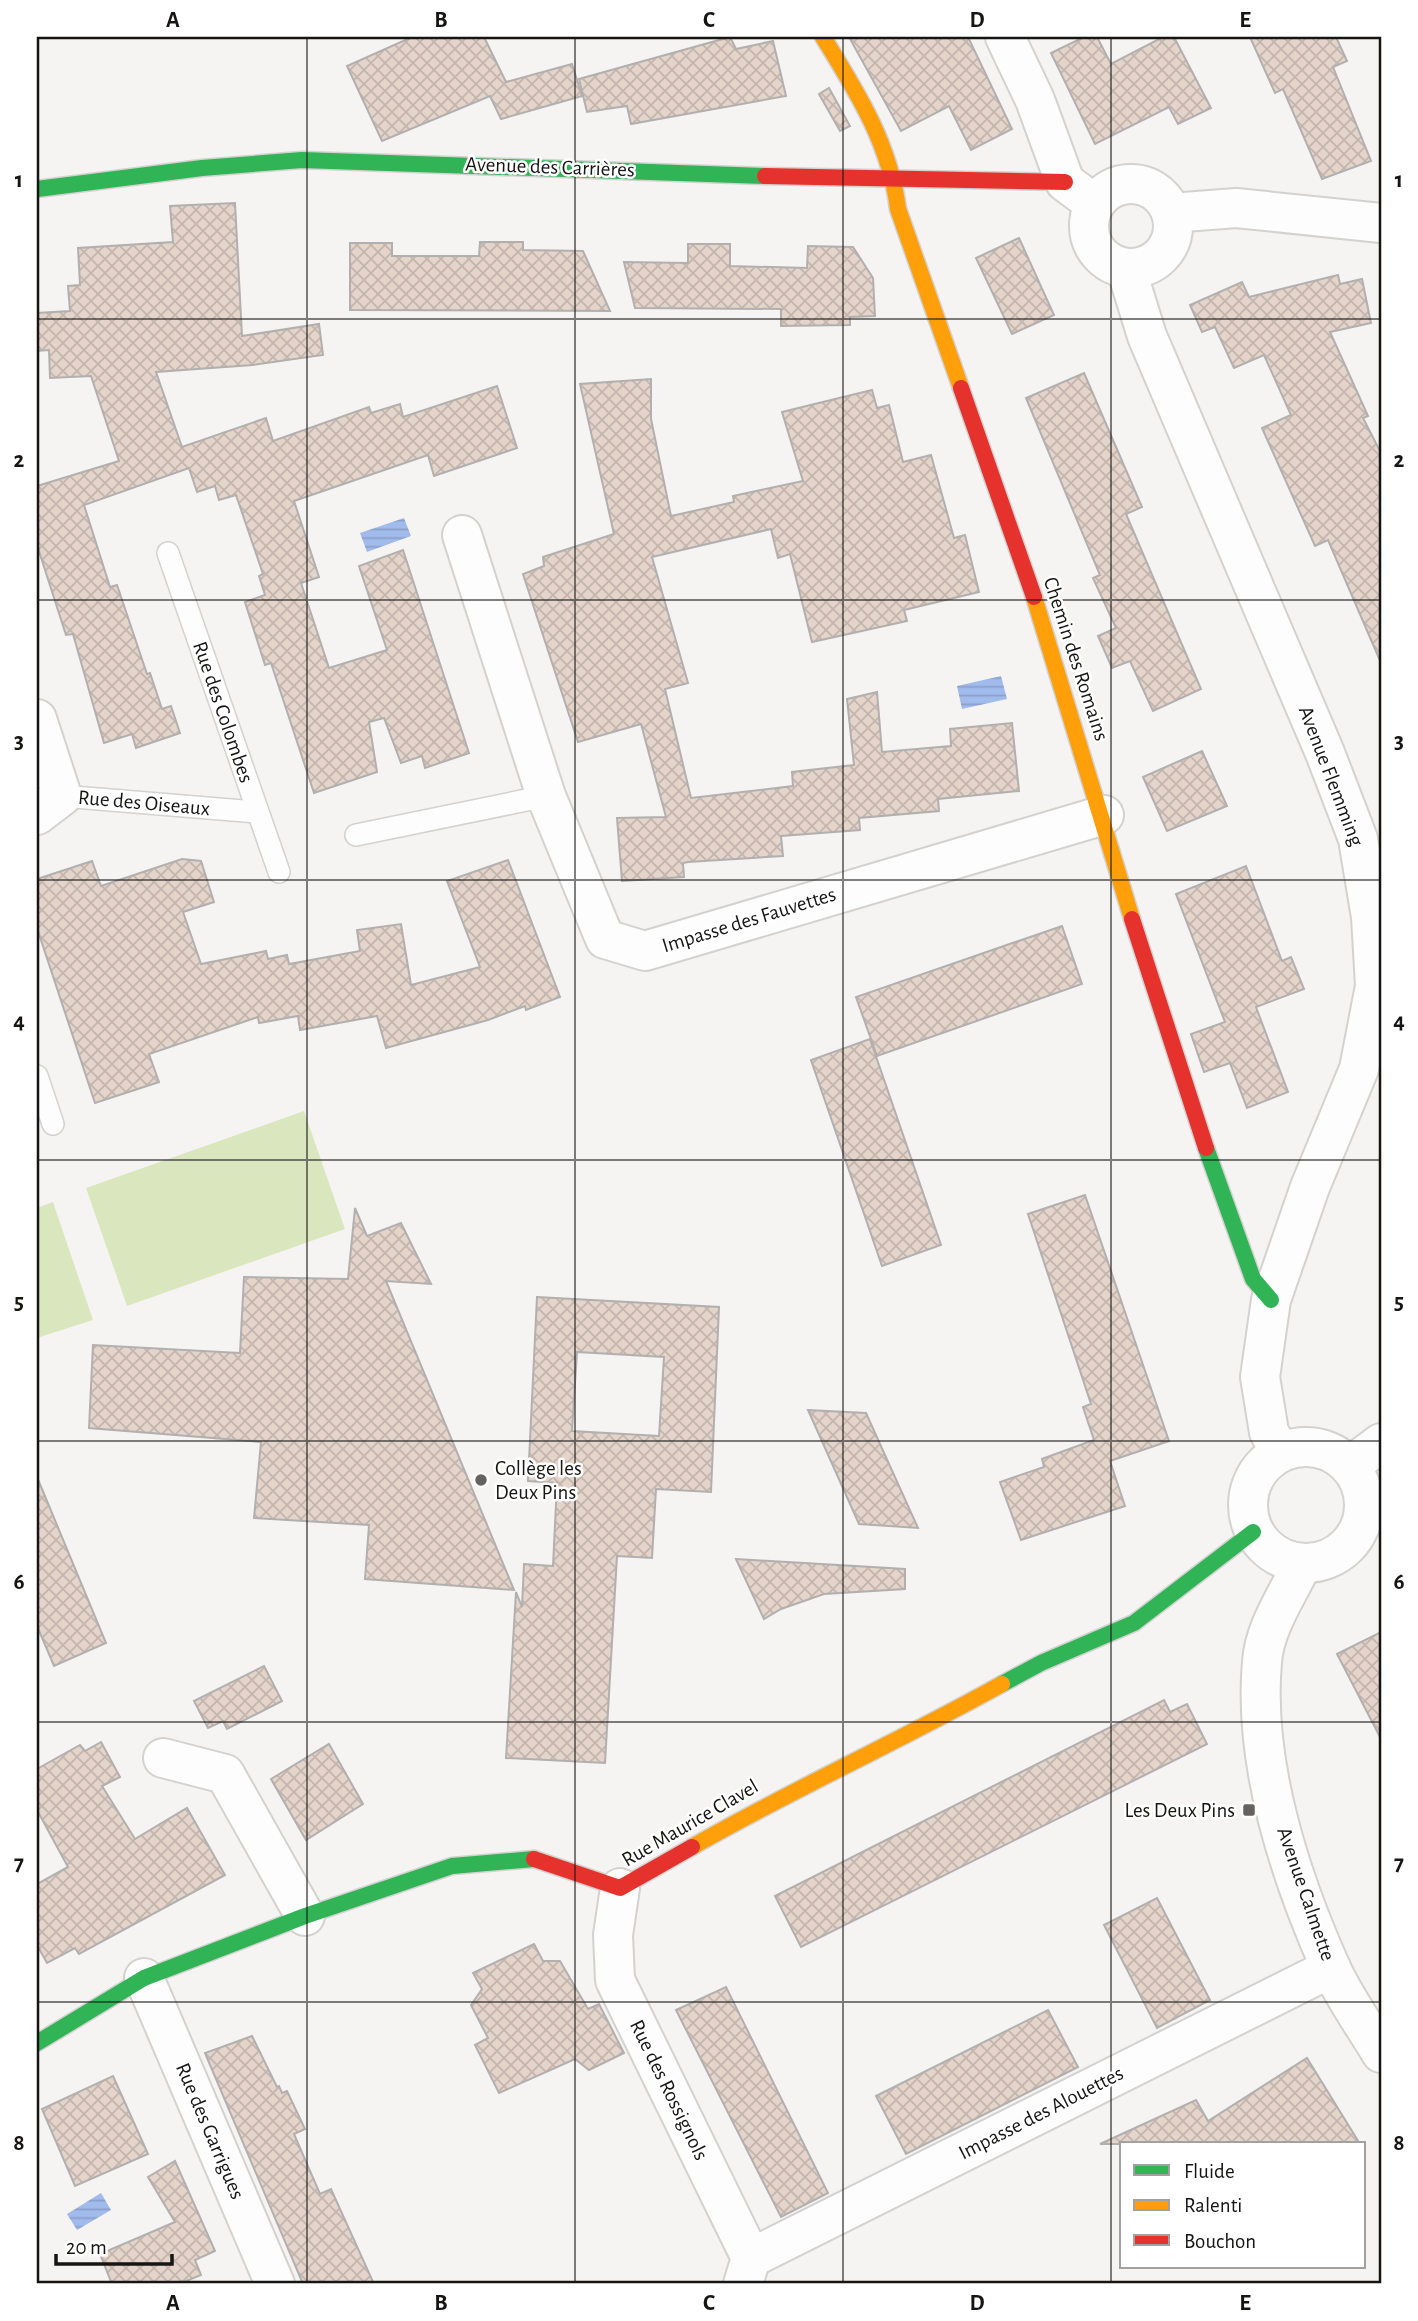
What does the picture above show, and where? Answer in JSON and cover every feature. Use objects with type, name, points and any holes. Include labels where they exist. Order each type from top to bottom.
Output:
[{"type":"street","name":"Chemin des Romains","points":[[823,37],[870,115],[895,180],[898,209],[1047,634],[1104,815],[1153,987],[1220,1192],[1253,1279],[1271,1300]]},
{"type":"street","points":[[1005,37],[1080,193],[1093,245],[1112,264],[1126,268],[1153,262],[1170,241],[1171,213],[1164,200],[1142,185],[1080,193]]},
{"type":"street","name":"Avenue des Carrières","points":[[37,189],[202,168],[302,160],[895,180],[1080,193]]},
{"type":"street","points":[[1171,213],[1236,208],[1381,223]]},
{"type":"street","name":"Avenue Flemming","points":[[1126,268],[1152,348],[1349,814],[1358,839],[1371,918],[1375,986],[1359,1069],[1310,1187],[1271,1300],[1260,1377],[1269,1432],[1280,1452]]},
{"type":"street","name":"Impasse des Fauvettes","points":[[462,535],[546,796],[605,939],[645,951],[1104,815]]},
{"type":"street","points":[[37,719],[49,805]]},
{"type":"street","points":[[1350,1466],[1381,1443]]},
{"type":"street","points":[[1304,1446],[1330,1451],[1350,1466],[1360,1482],[1369,1535],[1324,1562],[1302,1564],[1283,1559],[1266,1549],[1253,1532],[1247,1514],[1248,1495],[1254,1478],[1265,1462],[1280,1452],[1304,1446]]},
{"type":"street","name":"Rue Maurice Clavel","points":[[37,2043],[144,1978],[305,1916],[452,1867],[536,1858],[620,1888],[782,1795],[931,1724],[1041,1663],[1134,1623],[1253,1532]]},
{"type":"street","name":"Avenue Calmette","points":[[1302,1564],[1272,1625],[1262,1660],[1264,1742],[1286,1852],[1331,1968],[1381,2053]]},
{"type":"street","points":[[163,1758],[225,1774],[305,1916]]},
{"type":"street","name":"Rue des Rossignols","points":[[620,1888],[613,1935],[615,1980],[747,2271]]},
{"type":"street","name":"Impasse des Alouettes","points":[[747,2271],[1331,1968]]},
{"type":"street","name":"Rue des Garrigues","points":[[144,1978],[275,2284]]},
{"type":"lane","name":"Rue des Colombes","points":[[168,553],[279,872]]},
{"type":"lane","points":[[356,835],[546,796]]},
{"type":"lane","name":"Rue des Oiseaux","points":[[49,805],[257,812]]},
{"type":"lane","points":[[37,1076],[53,1124]]},
{"type":"green space","points":[[304,1111],[345,1229],[127,1306],[86,1188]]},
{"type":"green space","points":[[53,1202],[93,1320],[37,1338],[37,1208]]},
{"type":"water","points":[[404,518],[411,536],[367,552],[360,533]]},
{"type":"water","points":[[1001,676],[1007,699],[962,709],[957,686]]},
{"type":"water","points":[[101,2193],[111,2210],[77,2230],[67,2214]]},
{"type":"building","points":[[412,37],[484,37],[506,82],[572,64],[582,96],[501,119],[490,96],[382,141],[347,66]]},
{"type":"building","points":[[730,37],[736,49],[773,41],[786,96],[631,124],[627,106],[587,112],[579,79]]},
{"type":"building","points":[[849,37],[968,37],[1012,129],[971,150],[949,106],[901,131]]},
{"type":"building","points":[[1084,37],[1097,37],[1111,64],[1163,37],[1174,37],[1211,108],[1178,124],[1169,107],[1095,144],[1051,53]]},
{"type":"building","points":[[1250,37],[1336,37],[1347,61],[1333,67],[1371,161],[1322,179],[1283,89],[1275,93]]},
{"type":"building","points":[[829,88],[850,126],[840,131],[819,94]]},
{"type":"building","points":[[235,203],[242,336],[319,324],[323,355],[253,365],[156,372],[182,447],[266,418],[273,441],[369,407],[371,413],[400,404],[403,417],[497,386],[517,448],[434,476],[428,455],[294,501],[319,577],[301,583],[329,668],[387,650],[359,566],[403,550],[469,753],[425,768],[422,756],[401,763],[384,718],[369,722],[377,772],[314,793],[271,663],[265,665],[245,602],[265,595],[259,576],[263,574],[236,495],[219,500],[215,486],[197,492],[189,468],[84,505],[110,587],[117,585],[147,674],[150,673],[162,709],[171,706],[180,733],[136,748],[132,734],[104,743],[73,634],[66,635],[37,545],[37,486],[119,461],[91,376],[50,378],[49,350],[37,351],[37,313],[70,311],[68,286],[80,285],[78,248],[173,242],[170,206]]},
{"type":"building","points":[[1019,238],[1054,315],[1012,334],[976,258]]},
{"type":"building","points":[[480,242],[523,242],[523,250],[583,251],[610,311],[350,310],[350,243],[392,243],[392,256],[479,256]]},
{"type":"building","points":[[688,244],[730,244],[730,266],[807,268],[808,246],[853,247],[873,278],[875,316],[850,317],[850,325],[781,326],[781,309],[635,308],[624,262],[688,263]]},
{"type":"building","points":[[1338,275],[1340,284],[1362,279],[1371,323],[1330,332],[1368,416],[1363,418],[1381,453],[1381,663],[1328,540],[1315,546],[1262,428],[1291,415],[1264,355],[1234,368],[1215,327],[1202,332],[1190,305],[1242,282],[1249,297]]},
{"type":"building","points":[[1084,373],[1142,507],[1126,514],[1201,689],[1153,711],[1130,661],[1112,668],[1098,636],[1116,628],[1093,578],[1100,575],[1026,398]]},
{"type":"building","points":[[651,379],[651,419],[671,516],[734,502],[733,496],[803,481],[782,412],[872,390],[877,408],[889,405],[903,462],[931,455],[954,538],[965,535],[979,592],[904,610],[907,621],[812,642],[790,554],[778,558],[771,529],[652,557],[688,683],[665,689],[691,798],[793,786],[792,772],[854,765],[847,699],[877,692],[882,752],[951,746],[950,729],[1012,723],[1019,791],[938,799],[939,811],[859,818],[860,830],[781,836],[783,856],[688,862],[683,863],[684,877],[622,881],[617,818],[666,817],[641,724],[578,742],[523,574],[544,566],[543,557],[614,534],[580,384]]},
{"type":"building","points":[[1202,751],[1227,806],[1167,831],[1143,777]]},
{"type":"building","points":[[182,859],[201,861],[214,902],[183,912],[201,964],[266,951],[268,959],[287,955],[289,964],[360,951],[357,930],[401,924],[411,985],[480,967],[447,881],[508,860],[560,997],[526,1010],[525,1006],[488,1020],[386,1048],[377,1016],[300,1030],[298,1016],[259,1023],[258,1017],[149,1054],[159,1082],[95,1103],[37,928],[37,879],[92,861],[101,886]]},
{"type":"building","points":[[1246,866],[1282,961],[1291,957],[1304,989],[1256,1007],[1288,1092],[1247,1108],[1230,1063],[1204,1072],[1191,1034],[1225,1022],[1176,894]]},
{"type":"building","points":[[1062,926],[1082,984],[877,1056],[856,997]]},
{"type":"building","points":[[870,1039],[941,1245],[882,1266],[811,1060]]},
{"type":"building","points":[[1085,1195],[1169,1441],[1110,1461],[1125,1506],[1021,1540],[1000,1482],[1044,1467],[1042,1459],[1094,1440],[1083,1407],[1091,1404],[1028,1214]]},
{"type":"building","points":[[355,1208],[367,1236],[401,1223],[431,1284],[386,1281],[514,1590],[365,1579],[369,1525],[254,1518],[261,1442],[89,1428],[93,1345],[240,1353],[244,1277],[348,1279]]},
{"type":"building","points":[[537,1297],[719,1307],[711,1492],[656,1489],[652,1558],[617,1556],[605,1763],[506,1758],[516,1592],[522,1607],[524,1564],[553,1566],[557,1483],[528,1481]],"holes":[[[577,1352],[664,1357],[659,1436],[572,1431]]]},
{"type":"building","points":[[808,1410],[866,1413],[918,1528],[859,1524]]},
{"type":"building","points":[[37,1477],[106,1643],[54,1666],[37,1626]]},
{"type":"building","points":[[736,1559],[905,1569],[905,1589],[824,1594],[781,1609],[764,1619]]},
{"type":"building","points":[[1381,1632],[1381,1739],[1337,1654]]},
{"type":"building","points":[[264,1666],[282,1701],[227,1729],[223,1721],[208,1728],[194,1701]]},
{"type":"building","points":[[1164,1700],[1170,1712],[1187,1704],[1207,1744],[801,1947],[775,1896]]},
{"type":"building","points":[[101,1742],[120,1777],[102,1786],[135,1839],[187,1808],[225,1875],[79,1954],[75,1948],[47,1963],[37,1945],[37,1884],[68,1867],[37,1810],[37,1769],[80,1745],[85,1751]]},
{"type":"building","points":[[329,1744],[363,1804],[306,1840],[271,1779]]},
{"type":"building","points":[[1157,1898],[1210,2000],[1157,2028],[1104,1925]]},
{"type":"building","points":[[534,1944],[543,1961],[560,1961],[588,2009],[599,2004],[624,2053],[589,2070],[575,2059],[499,2093],[475,2045],[488,2038],[471,2005],[482,1989],[473,1973]]},
{"type":"building","points":[[726,1987],[828,2193],[781,2217],[676,2010]]},
{"type":"building","points":[[1048,2010],[1078,2067],[906,2154],[876,2096]]},
{"type":"building","points":[[252,2036],[277,2087],[279,2086],[282,2093],[287,2091],[305,2129],[294,2134],[320,2194],[331,2189],[374,2284],[303,2284],[205,2053]]},
{"type":"building","points":[[1307,2058],[1359,2142],[1100,2144],[1196,2100],[1208,2121]]},
{"type":"building","points":[[113,2076],[148,2154],[75,2186],[42,2109]]},
{"type":"building","points":[[175,2161],[215,2251],[195,2260],[201,2275],[179,2284],[112,2284],[100,2254],[175,2222],[148,2177]]},
{"type":"traffic: fast","points":[[37,189],[202,168],[302,160],[765,176]]},
{"type":"traffic: fast","points":[[1206,1148],[1253,1279],[1271,1300]]},
{"type":"traffic: fast","points":[[1002,1684],[1041,1663],[1134,1623],[1253,1532]]},
{"type":"traffic: fast","points":[[37,2043],[144,1978],[305,1916],[452,1866],[534,1859]]},
{"type":"traffic: slow","points":[[823,37],[860,98],[880,141],[888,162],[898,209],[961,388]]},
{"type":"traffic: slow","points":[[1034,597],[1132,919]]},
{"type":"traffic: slow","points":[[692,1847],[1002,1684]]},
{"type":"traffic: jam","points":[[765,176],[1065,182]]},
{"type":"traffic: jam","points":[[961,388],[1034,597]]},
{"type":"traffic: jam","points":[[1132,919],[1206,1148]]},
{"type":"traffic: jam","points":[[534,1859],[620,1888],[692,1847]]},
{"type":"place","name":"Collège les Deux Pins","points":[[481,1480]]},
{"type":"place","name":"Les Deux Pins","points":[[1249,1810]]}]
